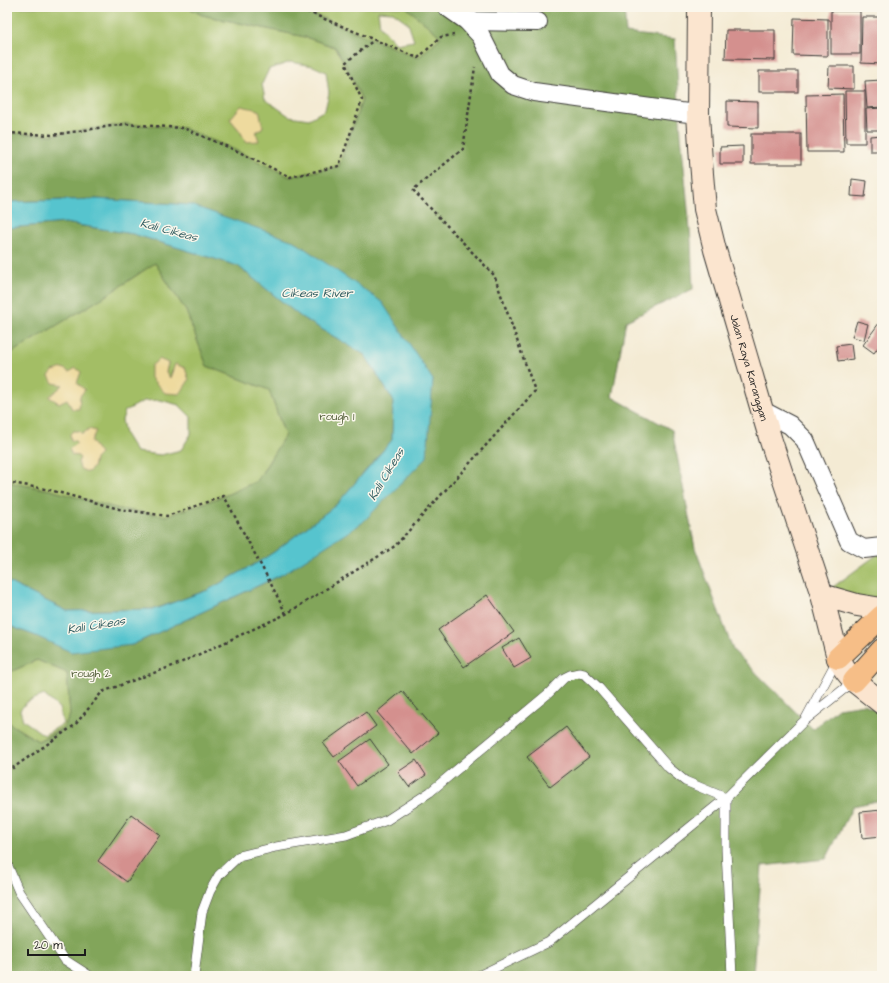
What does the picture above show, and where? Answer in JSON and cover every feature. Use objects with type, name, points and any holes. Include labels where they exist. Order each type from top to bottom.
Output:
[{"type":"highway","points":[[838,658],[882,616]]},
{"type":"highway","points":[[854,681],[882,650]]},
{"type":"street","points":[[447,7],[462,28],[481,36],[500,74],[513,85],[534,92],[698,114]]},
{"type":"street","name":"Jalan Raya Karanggan","points":[[699,7],[698,114],[705,209],[715,250],[761,410],[822,595],[838,658],[854,681],[882,704]]},
{"type":"street","points":[[462,28],[538,22]]},
{"type":"street","points":[[761,410],[790,425],[805,440],[849,541],[864,549],[882,547]]},
{"type":"street","points":[[822,595],[857,605],[882,609]]},
{"type":"lane","points":[[804,720],[838,658]]},
{"type":"lane","points":[[194,976],[202,912],[210,891],[219,874],[239,856],[276,847],[346,835],[387,820],[430,792],[549,693],[564,678],[570,675],[579,673],[584,674],[594,683],[669,768],[685,781],[726,798]]},
{"type":"lane","points":[[478,976],[549,942],[726,798],[804,720],[854,681]]},
{"type":"lane","points":[[726,798],[726,850],[732,976]]},
{"type":"lane","points":[[7,864],[19,892],[65,960],[90,976]]},
{"type":"path","points":[[296,7],[418,58],[441,37],[462,28]]},
{"type":"path","points":[[7,133],[52,135],[125,124],[183,128],[235,150],[290,177],[339,166],[362,100],[345,63],[374,40]]},
{"type":"path","points":[[7,772],[75,725],[102,692],[178,664],[286,614],[395,546],[535,391],[494,275],[413,190],[463,149],[476,64]]},
{"type":"path","points":[[7,482],[50,490],[119,509],[167,516],[224,496],[286,614]]},
{"type":"green space","points":[[7,7],[187,7],[202,15],[305,37],[334,47],[345,63],[362,100],[339,166],[290,177],[235,150],[183,128],[125,124],[52,135],[7,133]],"holes":[[[291,62],[313,66],[326,72],[329,93],[325,110],[309,119],[289,116],[265,99],[262,84],[269,69]],[[231,120],[263,127],[246,142],[240,131]]]},
{"type":"green space","name":"rough 2","points":[[187,7],[296,7],[418,58],[441,37],[406,7],[624,7],[626,33],[675,39],[681,135],[691,241],[693,289],[626,321],[612,397],[672,430],[695,548],[733,650],[813,729],[838,708],[864,704],[882,713],[882,800],[853,806],[826,859],[762,866],[753,976],[7,976],[7,722],[38,741],[64,728],[70,715],[67,673],[37,660],[8,673],[7,672],[7,625],[36,636],[132,645],[262,584],[362,523],[433,380],[191,205],[96,199],[7,202],[7,133],[52,135],[125,124],[183,128],[235,150],[290,177],[339,166],[362,100],[345,63],[335,47],[305,37],[202,15]],"holes":[[[566,727],[589,757],[550,787],[527,756]]]},
{"type":"green space","points":[[296,7],[331,7],[337,9],[339,7],[406,7],[441,37],[418,58]],"holes":[[[378,11],[393,12],[408,23],[414,41],[396,44],[380,26]]]},
{"type":"green space","name":"rough 1","points":[[64,223],[133,234],[238,266],[301,317],[365,355],[393,400],[392,440],[336,505],[257,563],[208,590],[155,609],[67,611],[7,581],[7,482],[50,490],[119,509],[167,516],[224,496],[257,481],[285,435],[269,390],[207,366],[186,311],[155,263],[107,295],[11,353],[7,350],[7,228]]},
{"type":"green space","points":[[155,263],[186,311],[207,366],[269,390],[285,435],[257,481],[224,496],[167,516],[119,509],[50,490],[7,482],[7,350],[11,353],[107,295]],"holes":[[[168,363],[166,372],[170,378],[172,370],[180,394],[151,366]],[[160,400],[179,405],[191,417],[191,434],[181,450],[161,455],[136,452],[125,434],[122,420],[125,411],[144,401]],[[75,441],[100,454],[95,459],[93,468],[78,462],[80,458],[78,456],[77,443]]]},
{"type":"green space","points":[[882,551],[882,609],[822,595]]},
{"type":"green space","points":[[37,660],[67,673],[70,715],[64,727],[38,741],[7,722],[7,672],[8,673]],"holes":[[[44,695],[59,708],[63,724],[44,735],[23,720],[20,710],[27,702]]]},
{"type":"sand","points":[[241,106],[259,110],[263,127],[256,132],[259,141],[246,142],[240,131],[230,119]]},
{"type":"sand","points":[[159,359],[168,363],[166,372],[170,378],[175,364],[185,368],[189,380],[180,394],[165,393],[151,378],[151,366]]},
{"type":"sand","points":[[63,368],[69,372],[76,368],[81,372],[77,383],[85,390],[80,396],[79,409],[72,409],[67,399],[59,403],[49,397],[63,385],[53,383],[49,376],[53,371]]},
{"type":"sand","points":[[89,429],[96,431],[91,441],[100,454],[95,459],[93,468],[88,472],[80,469],[78,462],[80,458],[72,455],[69,449],[77,443],[71,440],[70,434],[73,431],[79,431],[82,434]]},
{"type":"water","name":"Cikeas River","points":[[96,199],[191,205],[294,241],[382,302],[433,380],[427,457],[362,523],[283,574],[132,645],[71,652],[7,625],[7,581],[67,611],[155,609],[208,590],[274,552],[336,505],[392,440],[393,400],[365,355],[301,317],[238,266],[133,234],[65,223],[7,228],[7,202]]},
{"type":"building","points":[[831,11],[860,11],[860,54],[831,54]]},
{"type":"building","points":[[862,17],[882,17],[882,64],[861,63]]},
{"type":"building","points":[[794,18],[828,19],[828,56],[793,55]]},
{"type":"building","points":[[726,30],[775,30],[775,60],[725,59]]},
{"type":"building","points":[[829,66],[854,66],[854,89],[828,88]]},
{"type":"building","points":[[759,71],[798,71],[798,92],[759,92]]},
{"type":"building","points":[[882,80],[882,107],[867,108],[865,81]]},
{"type":"building","points":[[845,91],[865,91],[865,143],[846,143]]},
{"type":"building","points":[[843,94],[844,152],[807,152],[806,95]]},
{"type":"building","points":[[727,101],[758,102],[758,128],[727,127]]},
{"type":"building","points":[[882,108],[882,130],[867,130],[866,109]]},
{"type":"building","points":[[751,134],[801,134],[801,164],[751,164]]},
{"type":"building","points":[[882,135],[882,151],[870,151],[870,136]]},
{"type":"building","points":[[743,146],[743,164],[720,164],[720,147]]},
{"type":"building","points":[[852,179],[867,181],[865,197],[851,196]]},
{"type":"building","points":[[882,319],[882,342],[874,353],[863,345]]},
{"type":"building","points":[[857,321],[868,324],[864,340],[852,337]]},
{"type":"building","points":[[851,344],[853,359],[838,361],[836,346]]},
{"type":"building","points":[[487,595],[514,632],[464,667],[438,630]]},
{"type":"building","points":[[519,638],[531,658],[514,668],[502,648]]},
{"type":"building","points":[[402,691],[438,733],[413,754],[377,712]]},
{"type":"building","points":[[366,712],[376,726],[334,757],[323,743]]},
{"type":"building","points":[[566,727],[589,757],[550,787],[527,757]]},
{"type":"building","points":[[370,739],[388,764],[357,786],[339,761]]},
{"type":"building","points":[[416,760],[426,775],[409,787],[398,772]]},
{"type":"building","points":[[882,810],[882,836],[862,838],[860,812]]},
{"type":"building","points":[[131,814],[160,835],[127,882],[98,861]]},
{"type":"water label","name":"Kali Cikeas","points":[[169,230]]},
{"type":"water label","name":"Kali Cikeas","points":[[386,474]]},
{"type":"water label","name":"Kali Cikeas","points":[[96,625]]}]
